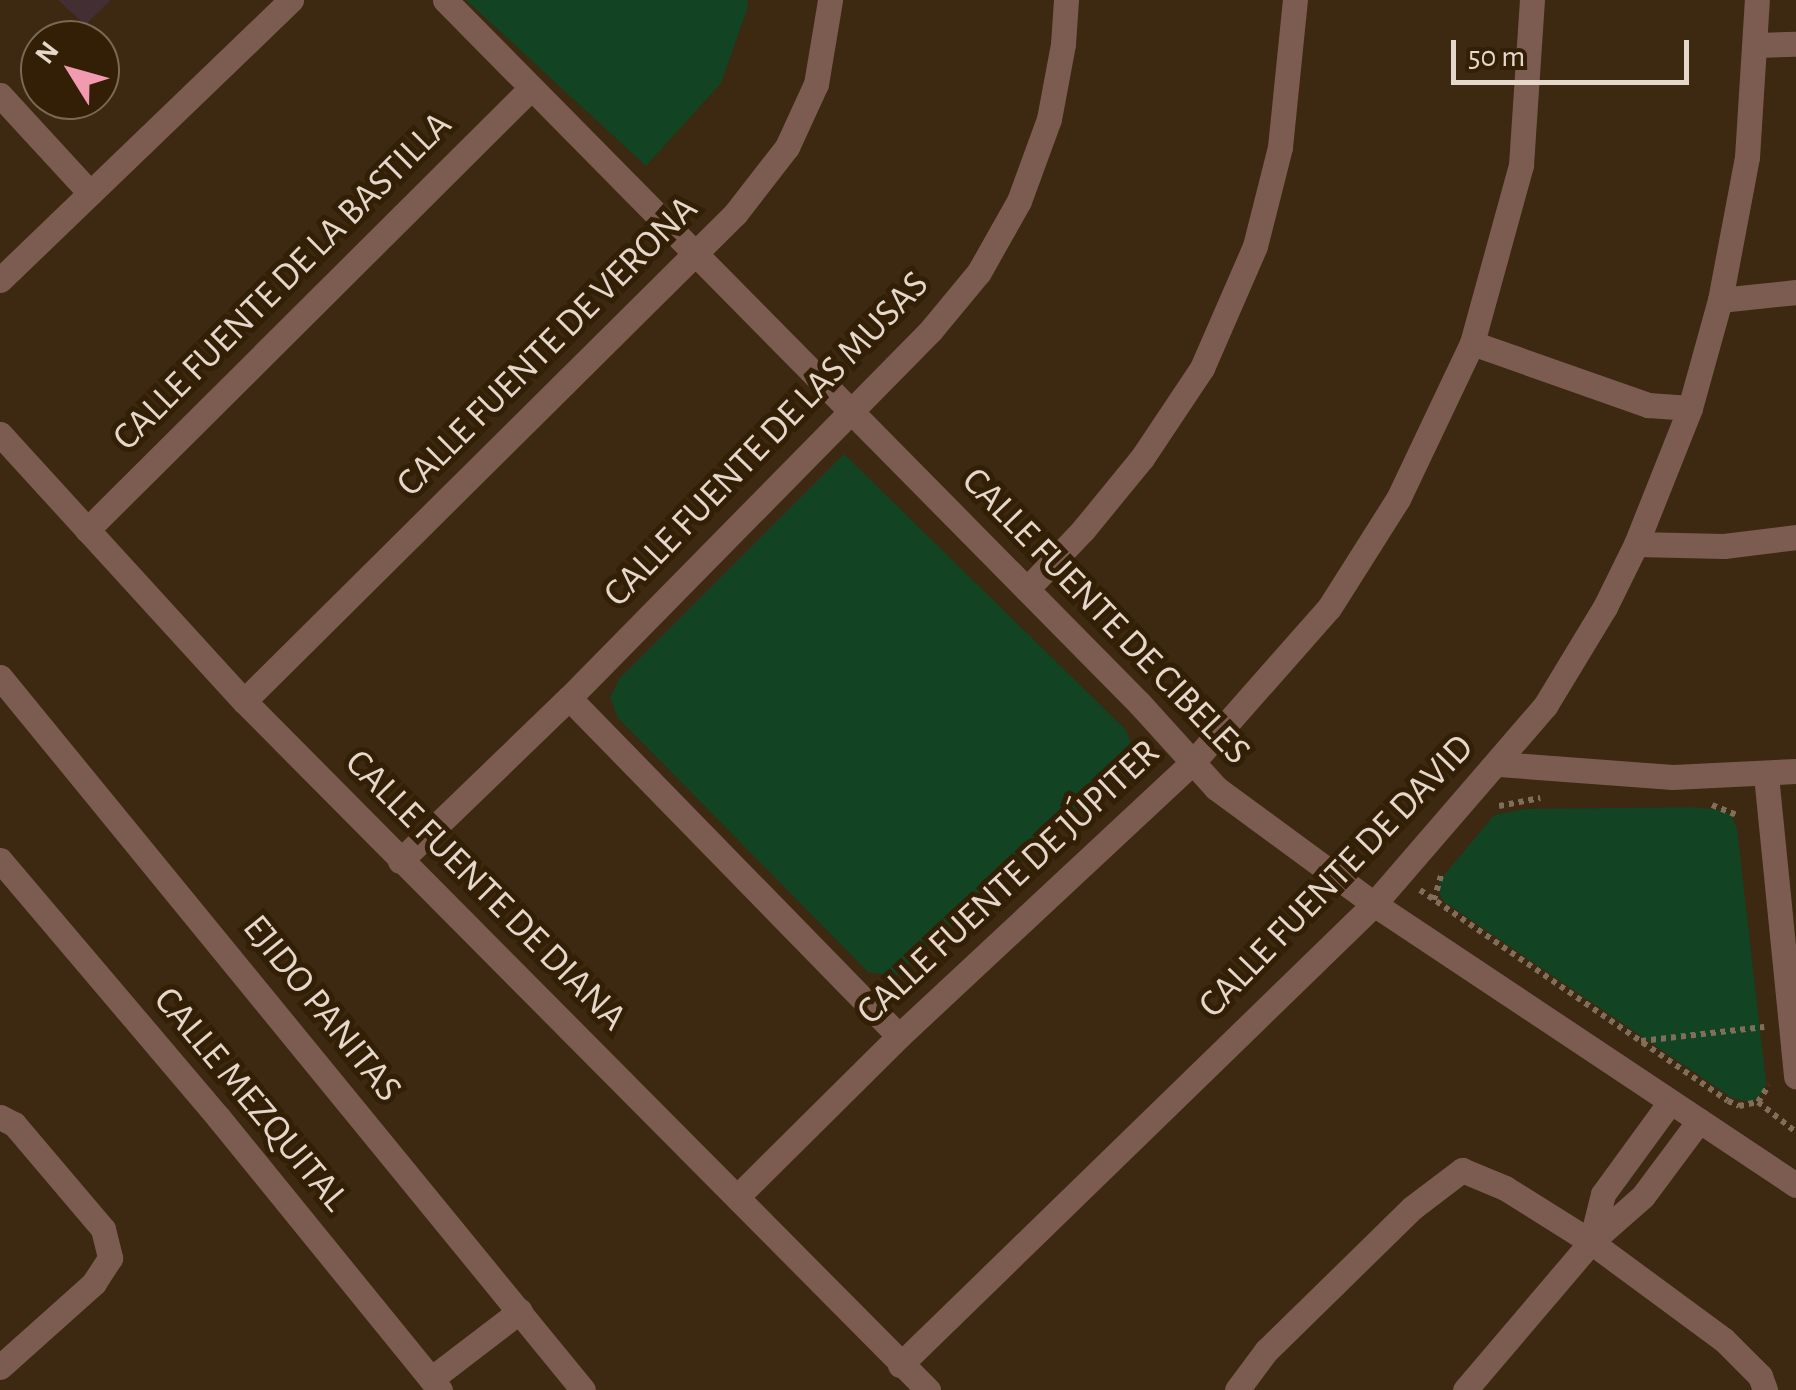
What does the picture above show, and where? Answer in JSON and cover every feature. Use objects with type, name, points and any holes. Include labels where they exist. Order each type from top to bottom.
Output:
[{"type":"street","points":[[0,280],[291,0]]},
{"type":"street","name":"CALLE FUENTE DE CIBELES","points":[[445,0],[1027,588],[1216,788],[1374,904],[1796,1185]]},
{"type":"street","name":"CALLE FUENTE DE VERONA","points":[[244,701],[698,256],[787,148],[816,84],[830,0]]},
{"type":"street","name":"CALLE FUENTE DE LAS MUSAS","points":[[400,860],[569,698],[930,330],[979,272],[1019,201],[1048,119],[1063,44],[1066,0]]},
{"type":"street","points":[[1027,588],[1083,530],[1142,458],[1202,368],[1255,246],[1280,147],[1295,0]]},
{"type":"street","name":"CALLE FUENTE DE JÚPITER","points":[[737,1198],[899,1036],[1193,762],[1329,608],[1398,498],[1472,342],[1521,166],[1532,0]]},
{"type":"street","name":"CALLE FUENTE DE DAVID","points":[[900,1365],[1374,904],[1499,764],[1545,706],[1605,607],[1636,544],[1690,408],[1720,300],[1747,157],[1758,45],[1757,0]]},
{"type":"street","points":[[1758,45],[1796,44]]},
{"type":"street","name":"CALLE FUENTE DE LA BASTILLA","points":[[88,530],[531,88]]},
{"type":"street","points":[[0,95],[90,193]]},
{"type":"street","points":[[1720,300],[1796,292]]},
{"type":"street","points":[[1472,342],[1648,405],[1690,408]]},
{"type":"street","name":"CALLE FUENTE DE DIANA","points":[[0,434],[244,701],[928,1390]]},
{"type":"street","points":[[1636,544],[1724,546],[1796,537]]},
{"type":"street","name":"EJIDO PANITAS","points":[[0,677],[583,1390]]},
{"type":"street","points":[[569,698],[899,1036]]},
{"type":"street","points":[[1499,764],[1673,777],[1796,771]]},
{"type":"street","points":[[1766,775],[1793,996],[1796,1077]]},
{"type":"street","name":"CALLE MEZQUITAL","points":[[0,860],[435,1384]]},
{"type":"street","points":[[1592,1242],[1602,1194],[1670,1102]]},
{"type":"street","points":[[0,1117],[14,1124],[103,1229],[110,1258],[94,1283],[0,1368]]},
{"type":"street","points":[[1465,1390],[1592,1242],[1643,1196],[1699,1121]]},
{"type":"street","points":[[1237,1390],[1266,1351],[1429,1192],[1462,1170],[1505,1188],[1592,1242],[1724,1340],[1760,1376],[1765,1390]]},
{"type":"street","points":[[435,1384],[520,1310]]},
{"type":"path","points":[[1489,814],[1503,803],[1544,798]]},
{"type":"path","points":[[1704,804],[1738,816]]},
{"type":"path","points":[[1434,900],[1436,882],[1443,869]]},
{"type":"path","points":[[1399,876],[1728,1101],[1739,1106],[1758,1102],[1796,1132]]},
{"type":"path","points":[[1640,1041],[1764,1027]]},
{"type":"shaded area","points":[[58,0],[111,0],[90,20],[80,20]]},
{"type":"green space","points":[[466,0],[747,0],[748,7],[721,83],[646,166]]},
{"type":"green space","points":[[844,454],[1126,730],[1131,743],[1128,761],[896,976],[868,972],[617,717],[610,697],[620,678]]},
{"type":"green space","points":[[1694,807],[1724,811],[1732,816],[1737,829],[1766,1082],[1764,1091],[1752,1102],[1732,1098],[1443,901],[1438,890],[1440,880],[1494,815],[1525,809]]}]
